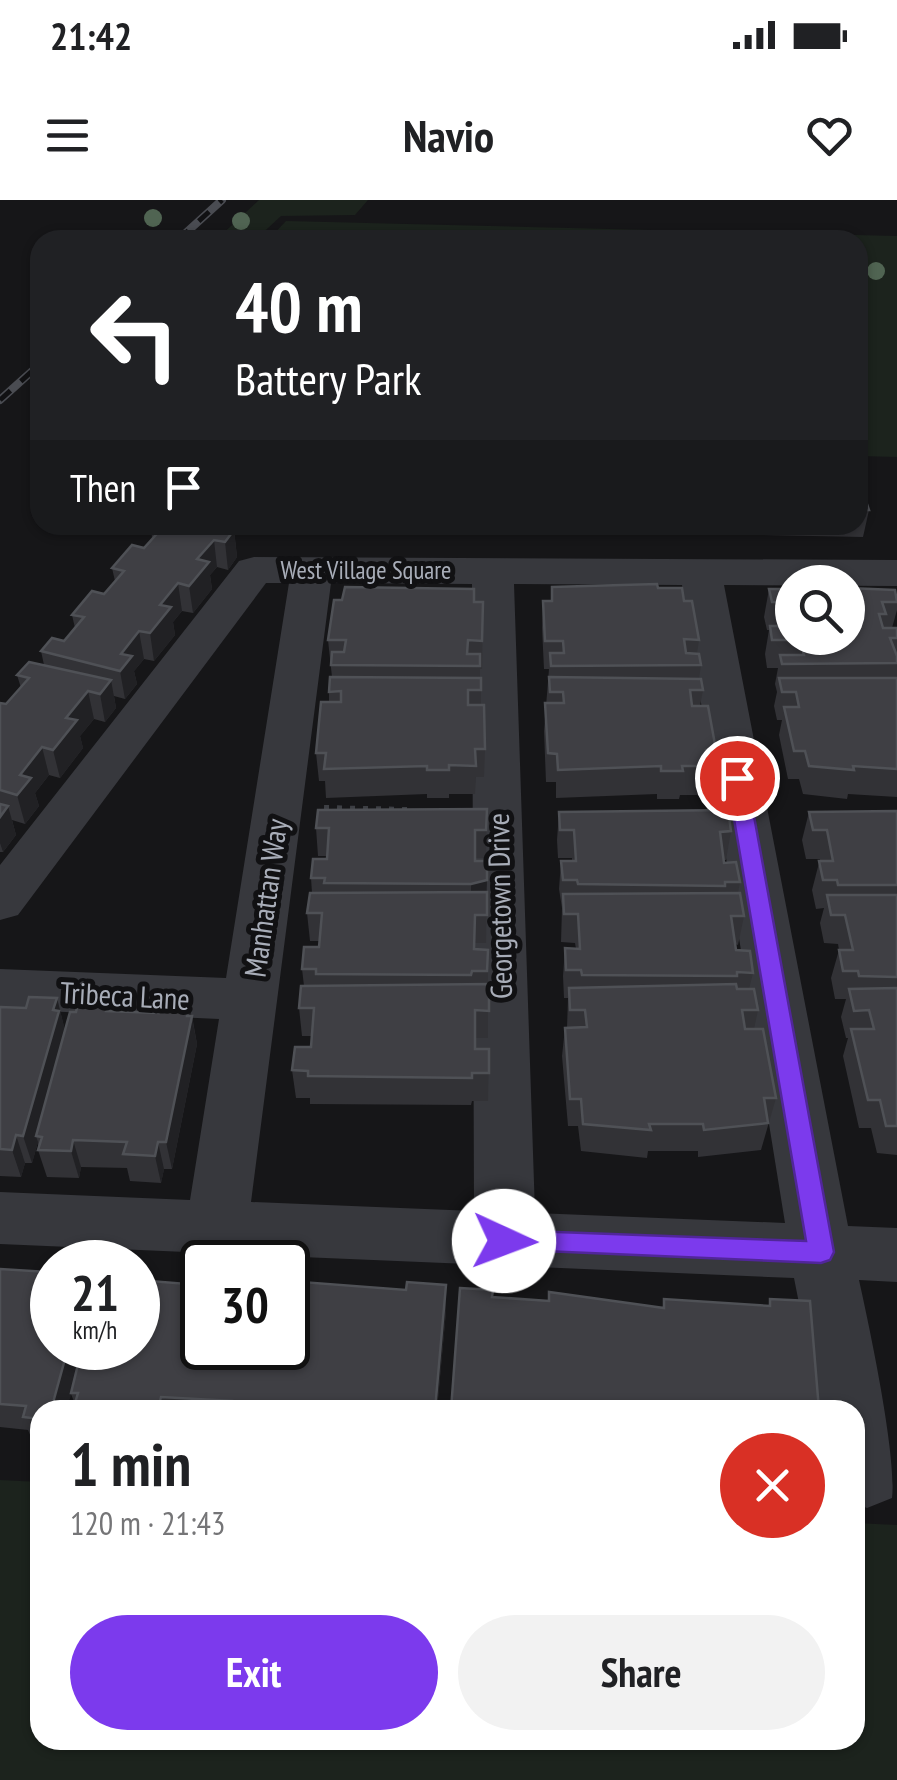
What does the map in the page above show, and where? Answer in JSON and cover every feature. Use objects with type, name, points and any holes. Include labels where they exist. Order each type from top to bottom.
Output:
[{"type":"street","name":"West Village Square","points":[[0,902],[254,570],[897,573]]},
{"type":"street","name":"Manhattan Way","points":[[217,1226],[312,570]]},
{"type":"street","name":"Georgetown Drive","points":[[493,571],[504,1241]]},
{"type":"street","points":[[701,572],[821,1252],[852,1400]]},
{"type":"street","name":"Tribeca Lane","points":[[0,989],[250,1000]]},
{"type":"street","points":[[0,1218],[897,1255]]},
{"type":"path","points":[[278,807],[497,811]]},
{"type":"shaded area","points":[[259,200],[368,200],[355,215],[281,216],[266,230],[227,230]]},
{"type":"shaded area","points":[[286,221],[653,230],[277,230]]},
{"type":"shaded area","points":[[868,235],[897,236],[897,457],[868,456]]},
{"type":"shaded area","points":[[0,1480],[30,1482],[30,1750],[865,1750],[865,1523],[897,1525],[897,1780],[0,1780]]},
{"type":"building","points":[[156,535],[230,535],[225,542],[214,540],[197,559],[209,562],[189,586],[178,583],[160,605],[171,607],[150,633],[139,631],[121,654],[132,656],[120,671],[41,651],[52,638],[64,641],[84,617],[72,615],[92,591],[104,594],[124,571],[112,568],[132,545],[144,548]]},
{"type":"building","points":[[657,584],[658,588],[682,588],[684,601],[692,601],[699,640],[684,639],[686,653],[699,654],[701,665],[551,666],[550,653],[564,653],[563,641],[545,641],[543,601],[552,601],[552,587]]},
{"type":"building","points":[[345,587],[474,589],[474,602],[483,602],[482,641],[468,640],[467,654],[480,654],[480,666],[331,665],[332,652],[344,652],[346,640],[328,640],[334,600],[342,600]]},
{"type":"building","points":[[865,589],[895,590],[897,602],[882,602],[886,614],[879,614],[883,628],[897,628],[897,638],[890,638],[897,663],[782,664],[780,655],[865,655]]},
{"type":"building","points":[[29,662],[111,680],[100,694],[88,691],[66,718],[77,720],[53,750],[42,747],[20,775],[31,778],[17,795],[0,790],[0,703],[6,704],[29,678],[17,675]]},
{"type":"building","points":[[330,677],[481,678],[481,690],[468,690],[468,705],[484,705],[485,749],[475,749],[476,766],[449,765],[449,770],[427,770],[427,766],[324,769],[326,753],[316,753],[321,702],[341,702],[341,691],[329,692]]},
{"type":"building","points":[[549,677],[701,679],[703,690],[690,690],[692,706],[708,706],[716,750],[706,750],[709,766],[682,766],[683,771],[661,771],[661,766],[558,770],[557,754],[548,753],[545,703],[564,703],[563,692],[550,692]]},
{"type":"building","points":[[779,678],[897,678],[897,769],[809,766],[805,751],[794,751],[784,707],[799,707],[796,692],[782,692]]},
{"type":"building","points":[[487,809],[486,830],[475,830],[475,861],[487,861],[487,880],[471,884],[324,883],[325,878],[311,878],[313,859],[327,859],[329,828],[316,828],[318,810]]},
{"type":"building","points":[[728,810],[731,831],[720,832],[724,863],[736,862],[740,882],[725,882],[725,886],[578,884],[577,880],[563,880],[561,861],[576,861],[574,830],[560,830],[559,812]]},
{"type":"building","points":[[897,811],[897,885],[838,885],[837,880],[823,880],[819,861],[833,861],[827,830],[813,830],[809,812]]},
{"type":"building","points":[[487,892],[487,915],[475,915],[474,949],[488,950],[487,971],[472,971],[471,975],[316,974],[316,969],[302,969],[304,947],[319,947],[322,913],[307,913],[310,893]]},
{"type":"building","points":[[740,893],[744,916],[731,916],[736,950],[750,951],[753,973],[582,975],[581,970],[566,970],[565,948],[580,949],[578,914],[564,914],[563,894]]},
{"type":"building","points":[[827,895],[897,895],[897,977],[859,976],[858,971],[843,971],[839,950],[853,950],[845,915],[831,915]]},
{"type":"building","points":[[489,984],[489,1011],[475,1010],[475,1049],[489,1049],[489,1073],[472,1073],[472,1078],[308,1076],[308,1071],[292,1070],[295,1047],[311,1047],[314,1008],[299,1008],[301,986]]},
{"type":"building","points":[[736,984],[737,989],[754,989],[758,1010],[742,1010],[745,1029],[763,1029],[776,1098],[764,1098],[768,1123],[704,1130],[703,1124],[649,1124],[651,1130],[583,1124],[581,1099],[570,1099],[565,1028],[587,1027],[585,1010],[570,1010],[569,988]]},
{"type":"building","points":[[897,988],[897,1126],[886,1126],[880,1100],[868,1100],[851,1029],[874,1029],[869,1010],[854,1011],[849,989]]},
{"type":"building","points":[[29,997],[57,998],[53,1010],[59,1011],[23,1136],[16,1135],[12,1150],[0,1149],[0,1007],[26,1008]]},
{"type":"building","points":[[79,999],[108,1000],[106,1011],[159,1013],[162,1002],[189,1003],[187,1016],[192,1016],[166,1142],[158,1142],[155,1156],[123,1154],[127,1142],[73,1140],[71,1151],[38,1150],[42,1137],[36,1136],[70,1012],[76,1012]]},
{"type":"building","points":[[0,1269],[30,1271],[30,1370],[62,1370],[54,1400],[30,1400],[30,1418],[23,1417],[26,1406],[0,1404]]},
{"type":"building","points":[[160,1282],[180,1283],[180,1370],[310,1370],[310,1283],[406,1290],[407,1282],[446,1285],[436,1400],[76,1400],[78,1393],[71,1393],[77,1370],[160,1370]]},
{"type":"building","points":[[460,1288],[493,1290],[492,1297],[549,1301],[549,1292],[664,1308],[664,1299],[770,1306],[770,1299],[810,1301],[818,1400],[452,1400]]},
{"type":"railway","points":[[189,230],[222,200]]},
{"type":"railway","points":[[0,400],[30,373]]},
{"type":"route","points":[[504,1241],[821,1252],[737,778]]}]
